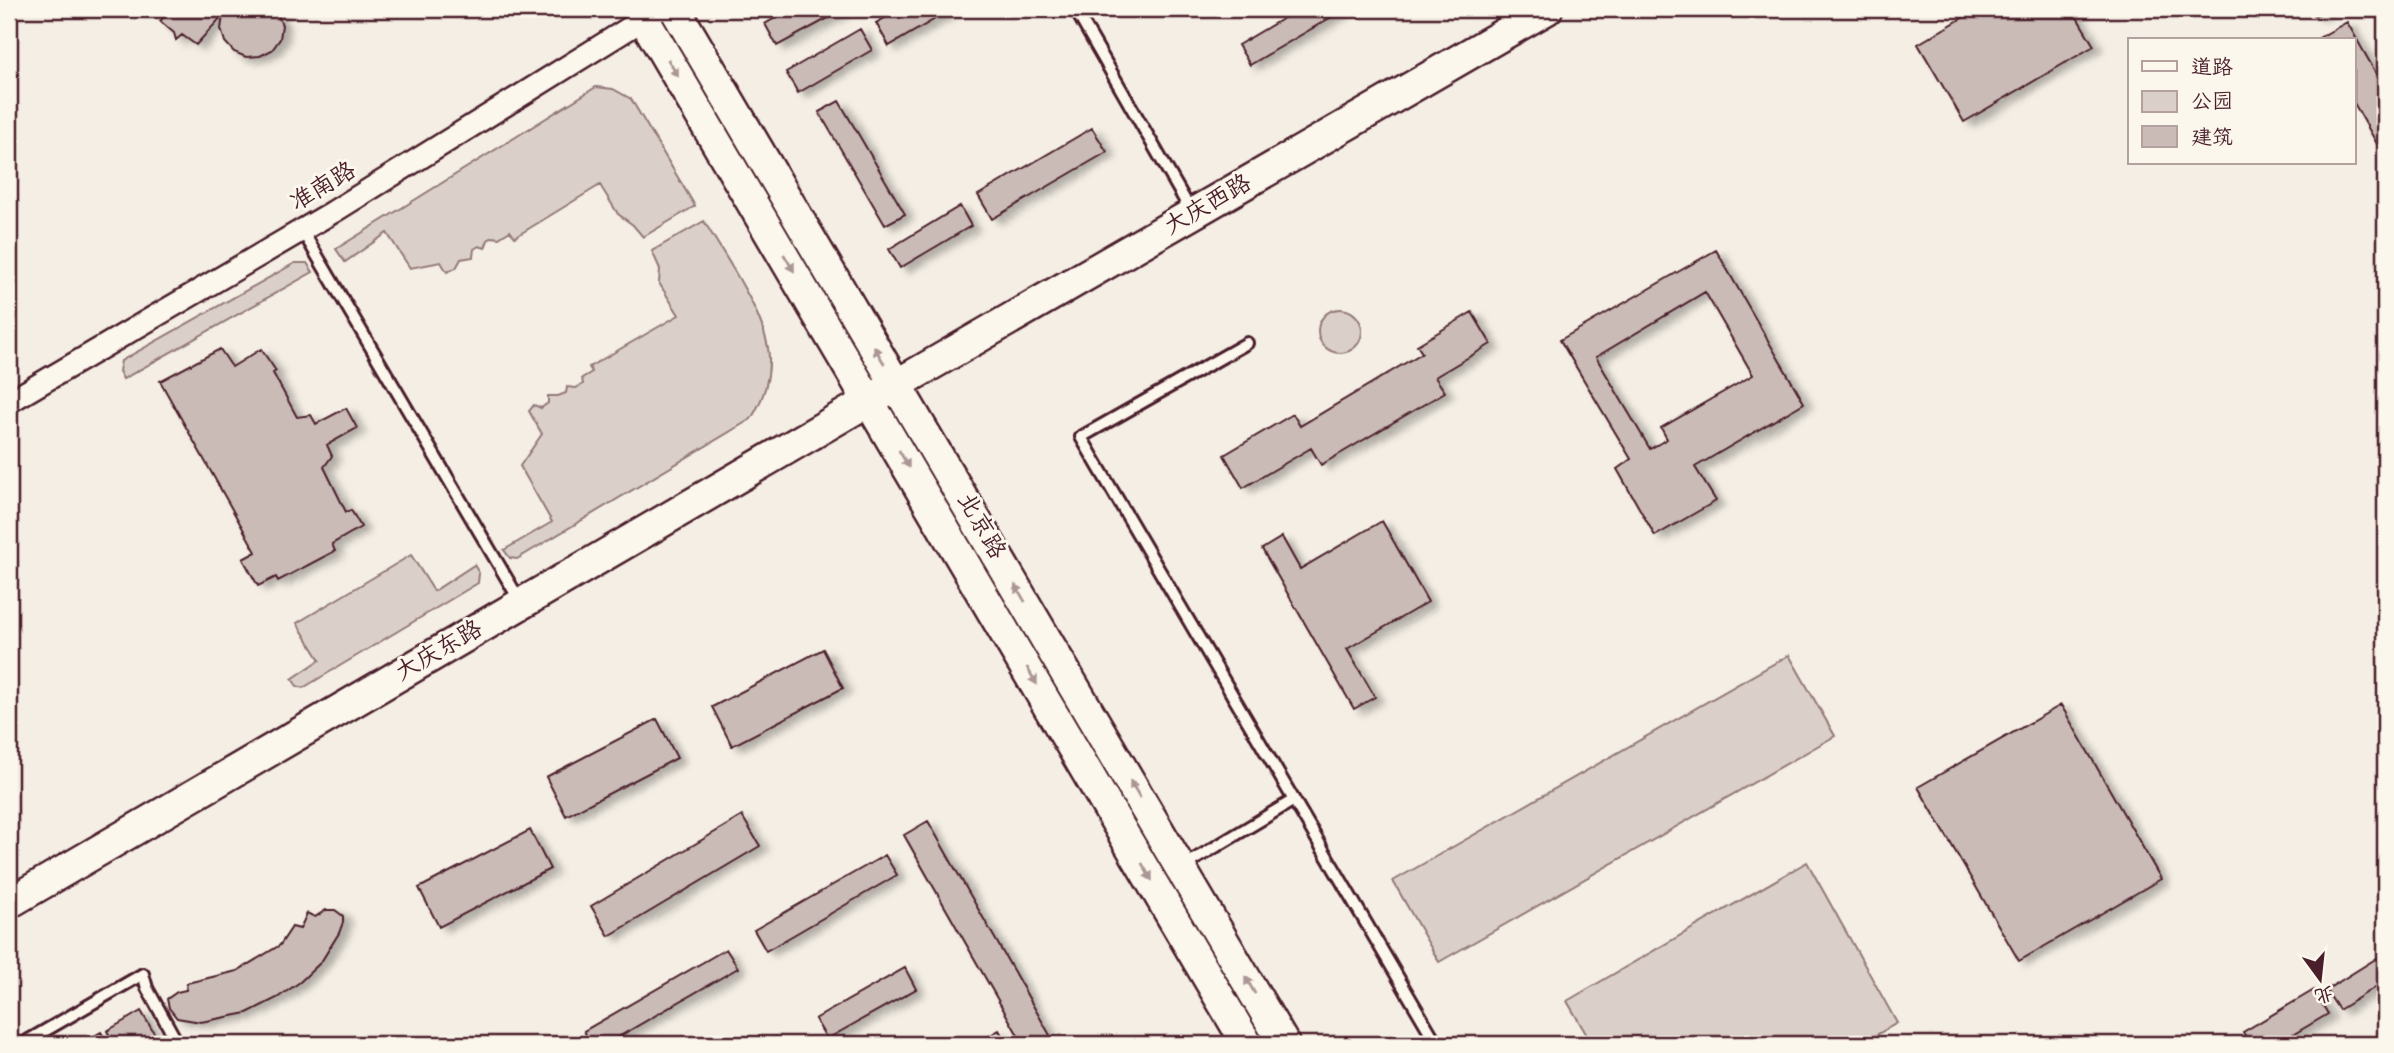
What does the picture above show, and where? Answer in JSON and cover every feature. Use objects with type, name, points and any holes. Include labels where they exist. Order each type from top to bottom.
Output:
[{"type":"main road","name":"北京路","points":[[675,9],[1284,1044]]},
{"type":"main road","name":"大庆西路","points":[[870,400],[1547,9]]},
{"type":"main road","name":"北京路","points":[[647,12],[870,400],[1247,1044]]},
{"type":"main road","name":"大庆东路","points":[[9,903],[870,400]]},
{"type":"street","name":"准南路","points":[[9,402],[302,230],[647,12]]},
{"type":"lane","points":[[1075,9],[1192,214]]},
{"type":"lane","points":[[302,230],[522,603]]},
{"type":"lane","points":[[1247,343],[1081,437],[1437,1044]]},
{"type":"lane","points":[[1181,867],[1294,800]]},
{"type":"lane","points":[[22,1044],[143,974],[147,988],[178,1044]]},
{"type":"green space","points":[[596,87],[613,89],[631,99],[695,206],[643,237],[618,214],[600,185],[515,237],[510,231],[499,238],[493,237],[488,240],[485,248],[479,246],[474,249],[473,257],[461,259],[456,268],[447,272],[441,262],[410,268],[387,233],[345,262],[336,249]]},
{"type":"green space","points":[[704,221],[744,287],[766,341],[769,357],[765,390],[751,419],[517,559],[510,558],[504,550],[552,522],[520,466],[542,434],[529,411],[534,405],[541,408],[548,403],[548,396],[558,396],[566,393],[567,387],[576,388],[583,384],[582,378],[592,372],[589,367],[679,315],[659,283],[660,269],[652,251]]},
{"type":"green space","points":[[295,263],[307,263],[313,272],[123,379],[119,371],[121,361]]},
{"type":"green space","points":[[1340,309],[1355,316],[1362,331],[1355,346],[1340,353],[1325,346],[1318,331],[1325,316]]},
{"type":"green space","points":[[411,555],[434,591],[474,565],[479,573],[478,583],[303,688],[297,686],[292,679],[320,660],[297,623]]},
{"type":"green space","points":[[1789,655],[1835,736],[1439,962],[1393,881]]},
{"type":"green space","points":[[1807,862],[1897,1023],[1860,1044],[1592,1044],[1567,1001]]},
{"type":"building","points":[[172,9],[275,9],[282,25],[280,39],[272,50],[260,56],[246,57],[234,52],[225,42],[221,29],[223,15],[196,45],[182,35],[176,40],[174,33],[160,21]]},
{"type":"building","points":[[791,9],[845,9],[777,46],[765,24]]},
{"type":"building","points":[[901,9],[952,9],[889,46],[876,23]]},
{"type":"building","points":[[1299,9],[1345,9],[1250,65],[1238,45]]},
{"type":"building","points":[[1978,9],[2072,9],[2094,46],[1964,122],[1918,44]]},
{"type":"building","points":[[2310,9],[2328,9],[2315,16]]},
{"type":"building","points":[[2347,22],[2385,89],[2385,158],[2356,107],[2356,38],[2319,38]]},
{"type":"building","points":[[860,29],[872,50],[798,93],[786,72]]},
{"type":"building","points":[[839,101],[905,214],[885,225],[819,112]]},
{"type":"building","points":[[1092,128],[1107,152],[992,219],[978,195]]},
{"type":"building","points":[[960,206],[971,226],[900,268],[889,249]]},
{"type":"building","points":[[1716,250],[1804,403],[1695,467],[1716,501],[1655,536],[1617,469],[1631,459],[1560,340]],"holes":[[[1705,292],[1753,375],[1661,428],[1667,439],[1650,449],[1596,357]]]},
{"type":"building","points":[[1472,312],[1491,344],[1435,377],[1445,392],[1321,465],[1311,448],[1243,488],[1224,455],[1293,414],[1300,426],[1422,353],[1417,345]]},
{"type":"building","points":[[220,349],[232,367],[261,349],[276,371],[273,373],[297,417],[311,415],[316,424],[346,408],[357,428],[327,445],[332,456],[324,467],[346,512],[351,510],[361,527],[332,544],[335,551],[278,581],[276,577],[258,586],[243,559],[256,552],[160,381]]},
{"type":"building","points":[[1382,521],[1428,602],[1347,649],[1375,697],[1354,709],[1262,549],[1282,537],[1300,569]]},
{"type":"building","points":[[823,649],[843,688],[732,746],[712,707]]},
{"type":"building","points":[[2061,705],[2161,879],[2019,961],[1918,787]]},
{"type":"building","points":[[657,719],[677,758],[566,816],[546,777]]},
{"type":"building","points":[[742,816],[760,846],[609,936],[591,906]]},
{"type":"building","points":[[928,821],[1055,1044],[1023,1044],[904,835]]},
{"type":"building","points":[[530,830],[550,869],[439,927],[419,888]]},
{"type":"building","points":[[2385,832],[2385,847],[2378,837]]},
{"type":"building","points":[[885,855],[897,875],[766,951],[754,930]]},
{"type":"building","points":[[326,910],[335,910],[343,916],[339,933],[321,962],[300,982],[277,998],[247,1013],[201,1022],[177,1018],[169,1008],[167,999],[186,990],[187,983],[237,971],[280,945],[292,927],[300,929],[307,913],[315,917]]},
{"type":"building","points":[[726,949],[738,968],[606,1044],[591,1044],[584,1031]]},
{"type":"building","points":[[2385,953],[2385,981],[2339,1010],[2326,990]]},
{"type":"building","points":[[905,968],[916,989],[827,1039],[815,1019]]},
{"type":"building","points":[[2314,990],[2328,1014],[2277,1044],[2250,1044],[2243,1032]]},
{"type":"building","points":[[141,1011],[157,1038],[146,1044],[115,1044],[107,1031]]},
{"type":"building","points":[[999,1030],[1007,1044],[975,1044]]},
{"type":"building","points":[[101,1032],[108,1044],[80,1044]]},
{"type":"building","points":[[775,1037],[779,1044],[763,1044]]}]
